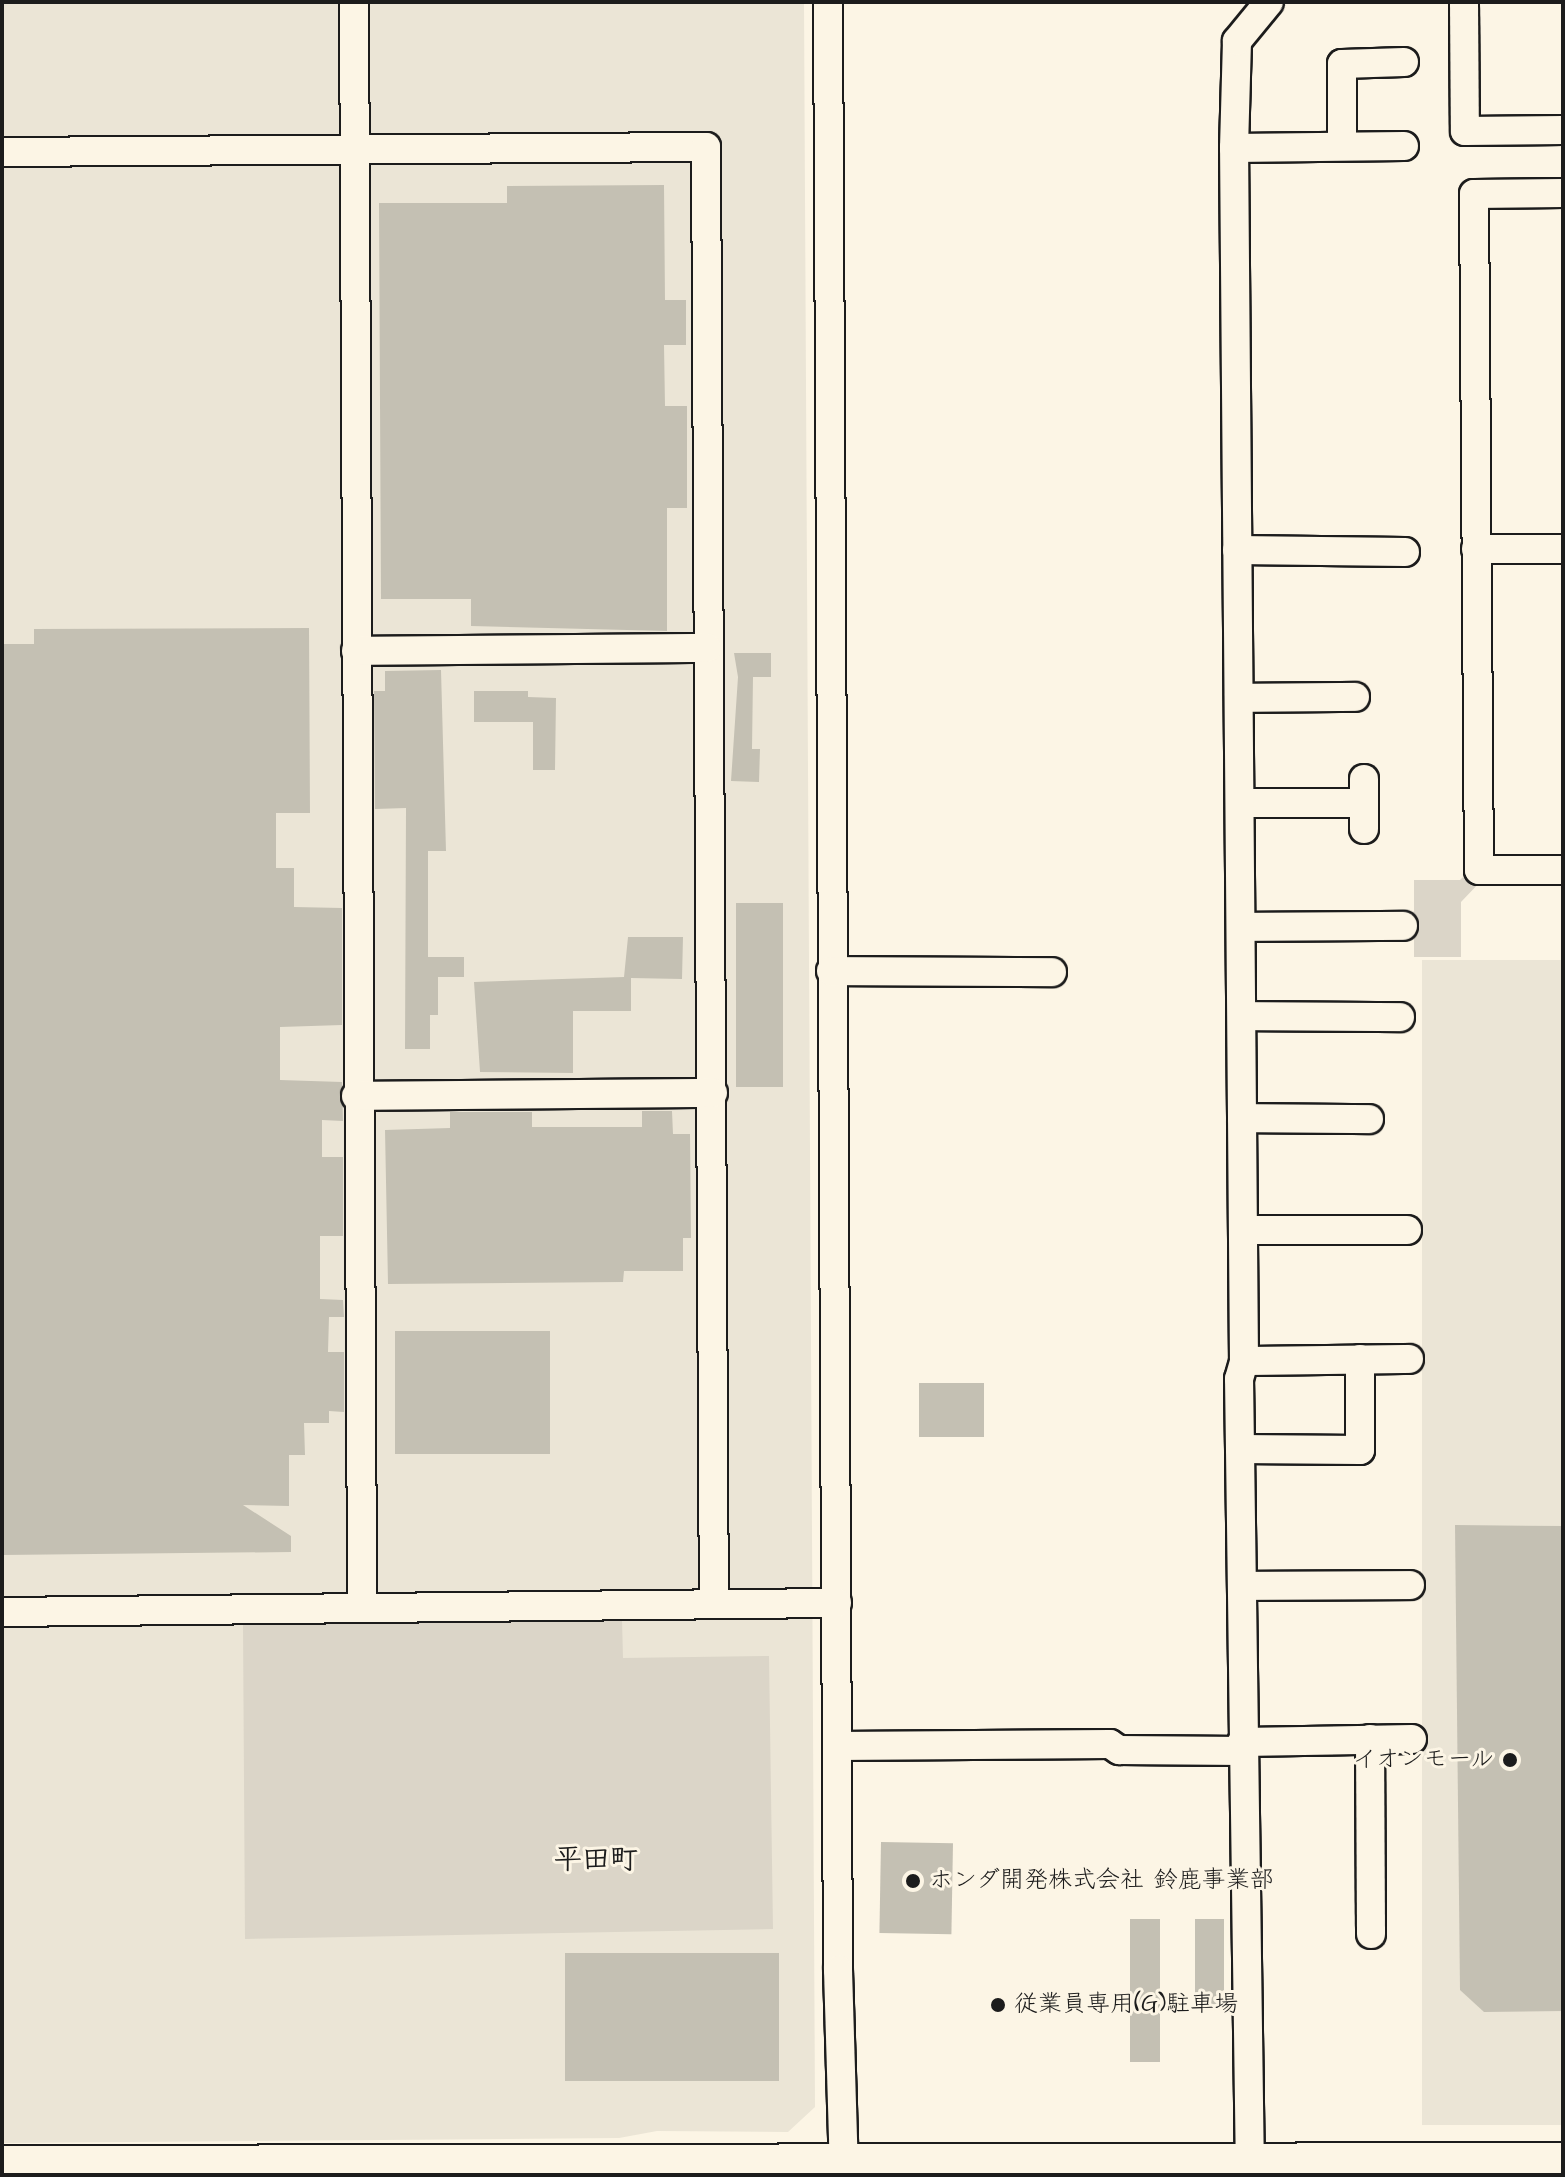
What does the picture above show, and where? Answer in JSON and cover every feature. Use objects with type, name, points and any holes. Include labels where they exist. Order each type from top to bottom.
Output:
[{"type":"main road","points":[[2,2163],[418,2170],[1250,2168],[1563,2160]]},
{"type":"street","points":[[354,2],[356,1096],[362,1607]]},
{"type":"street","points":[[828,2],[831,971],[837,1746],[844,2167]]},
{"type":"street","points":[[1250,2168],[1239,1379],[1244,1361],[1234,148],[1237,41],[1269,2]]},
{"type":"street","points":[[1464,2],[1465,131],[1563,130]]},
{"type":"street","points":[[1342,146],[1342,64],[1404,62]]},
{"type":"street","points":[[1234,148],[1404,146]]},
{"type":"street","points":[[2,152],[355,152],[706,147],[714,1604]]},
{"type":"street","points":[[1563,193],[1474,194],[1479,870],[1563,870]]},
{"type":"street","points":[[1476,549],[1563,549]]},
{"type":"street","points":[[1237,550],[1405,552]]},
{"type":"street","points":[[356,651],[707,648]]},
{"type":"street","points":[[1239,698],[1355,697]]},
{"type":"street","points":[[1240,803],[1364,804]]},
{"type":"street","points":[[1241,927],[1403,926]]},
{"type":"street","points":[[831,971],[1052,972]]},
{"type":"street","points":[[1242,1016],[1400,1017]]},
{"type":"street","points":[[356,1096],[713,1093]]},
{"type":"street","points":[[1242,1118],[1369,1119]]},
{"type":"street","points":[[1243,1230],[1407,1230]]},
{"type":"street","points":[[1240,1449],[1360,1450],[1360,1359]]},
{"type":"street","points":[[1244,1361],[1409,1359]]},
{"type":"street","points":[[1242,1586],[1410,1585]]},
{"type":"street","points":[[2,1612],[837,1603]]},
{"type":"street","points":[[1370,1739],[1371,1934]]},
{"type":"street","points":[[837,1746],[1110,1744],[1119,1750],[1412,1739]]},
{"type":"shaded area","points":[[2,2],[804,2],[815,2107],[788,2132],[657,2131],[619,2138],[2,2143]]},
{"type":"shaded area","points":[[1470,870],[1482,880],[1461,902],[1461,957],[1414,957],[1414,880],[1460,880]]},
{"type":"shaded area","points":[[1422,960],[1563,960],[1563,2125],[1422,2125]]},
{"type":"shaded area","points":[[622,1619],[623,1658],[769,1656],[773,1929],[245,1939],[243,1625]]},
{"type":"building","points":[[664,185],[665,300],[686,300],[686,345],[664,345],[665,406],[687,406],[687,508],[667,508],[667,631],[471,626],[471,599],[381,599],[379,203],[507,203],[507,186]]},
{"type":"building","points":[[309,628],[310,813],[276,813],[276,868],[294,868],[294,907],[342,908],[342,1025],[280,1027],[280,1080],[342,1082],[343,1121],[322,1120],[322,1157],[343,1157],[343,1236],[320,1236],[320,1299],[343,1300],[344,1317],[329,1317],[328,1352],[344,1352],[344,1412],[329,1411],[329,1423],[304,1423],[305,1455],[289,1455],[289,1506],[243,1505],[291,1536],[291,1552],[2,1555],[2,644],[34,644],[34,629]]},
{"type":"building","points":[[734,653],[771,653],[771,677],[753,677],[752,749],[760,749],[759,782],[731,781],[738,677]]},
{"type":"building","points":[[441,670],[446,851],[428,851],[428,957],[464,957],[464,977],[438,977],[438,1015],[430,1015],[430,1049],[405,1049],[406,808],[375,809],[374,691],[385,691],[385,671]]},
{"type":"building","points":[[474,691],[528,691],[528,697],[556,698],[555,770],[533,770],[533,722],[474,722]]},
{"type":"building","points":[[736,903],[783,903],[783,1087],[736,1087]]},
{"type":"building","points":[[628,937],[683,937],[682,979],[631,978],[631,1011],[573,1011],[573,1073],[480,1072],[474,982],[624,977]]},
{"type":"building","points":[[642,1111],[672,1111],[673,1134],[690,1134],[691,1238],[683,1238],[683,1271],[624,1271],[623,1282],[388,1284],[385,1130],[450,1128],[450,1112],[532,1112],[532,1127],[642,1127]]},
{"type":"building","points":[[395,1331],[550,1331],[550,1454],[395,1454]]},
{"type":"building","points":[[919,1383],[984,1383],[984,1437],[919,1437]]},
{"type":"building","name":"イオンモール","points":[[1455,1525],[1563,1526],[1563,2011],[1484,2012],[1460,1990]]},
{"type":"building","points":[[881,1842],[953,1843],[951,1934],[879,1933]]},
{"type":"building","points":[[1130,1919],[1160,1919],[1160,2062],[1130,2062]]},
{"type":"building","points":[[1195,1919],[1224,1919],[1224,2009],[1195,2009]]},
{"type":"building","points":[[565,1953],[779,1953],[779,2081],[565,2081]]},
{"type":"place","name":"イオンモール","points":[[1510,1760]]},
{"type":"place","name":"ホンダ開発株式会社 鈴鹿事業部","points":[[913,1881]]},
{"type":"place","name":"従業員専用(G)駐車場","points":[[998,2005]]},
{"type":"district","name":"平田町","points":[[596,1860]]}]
